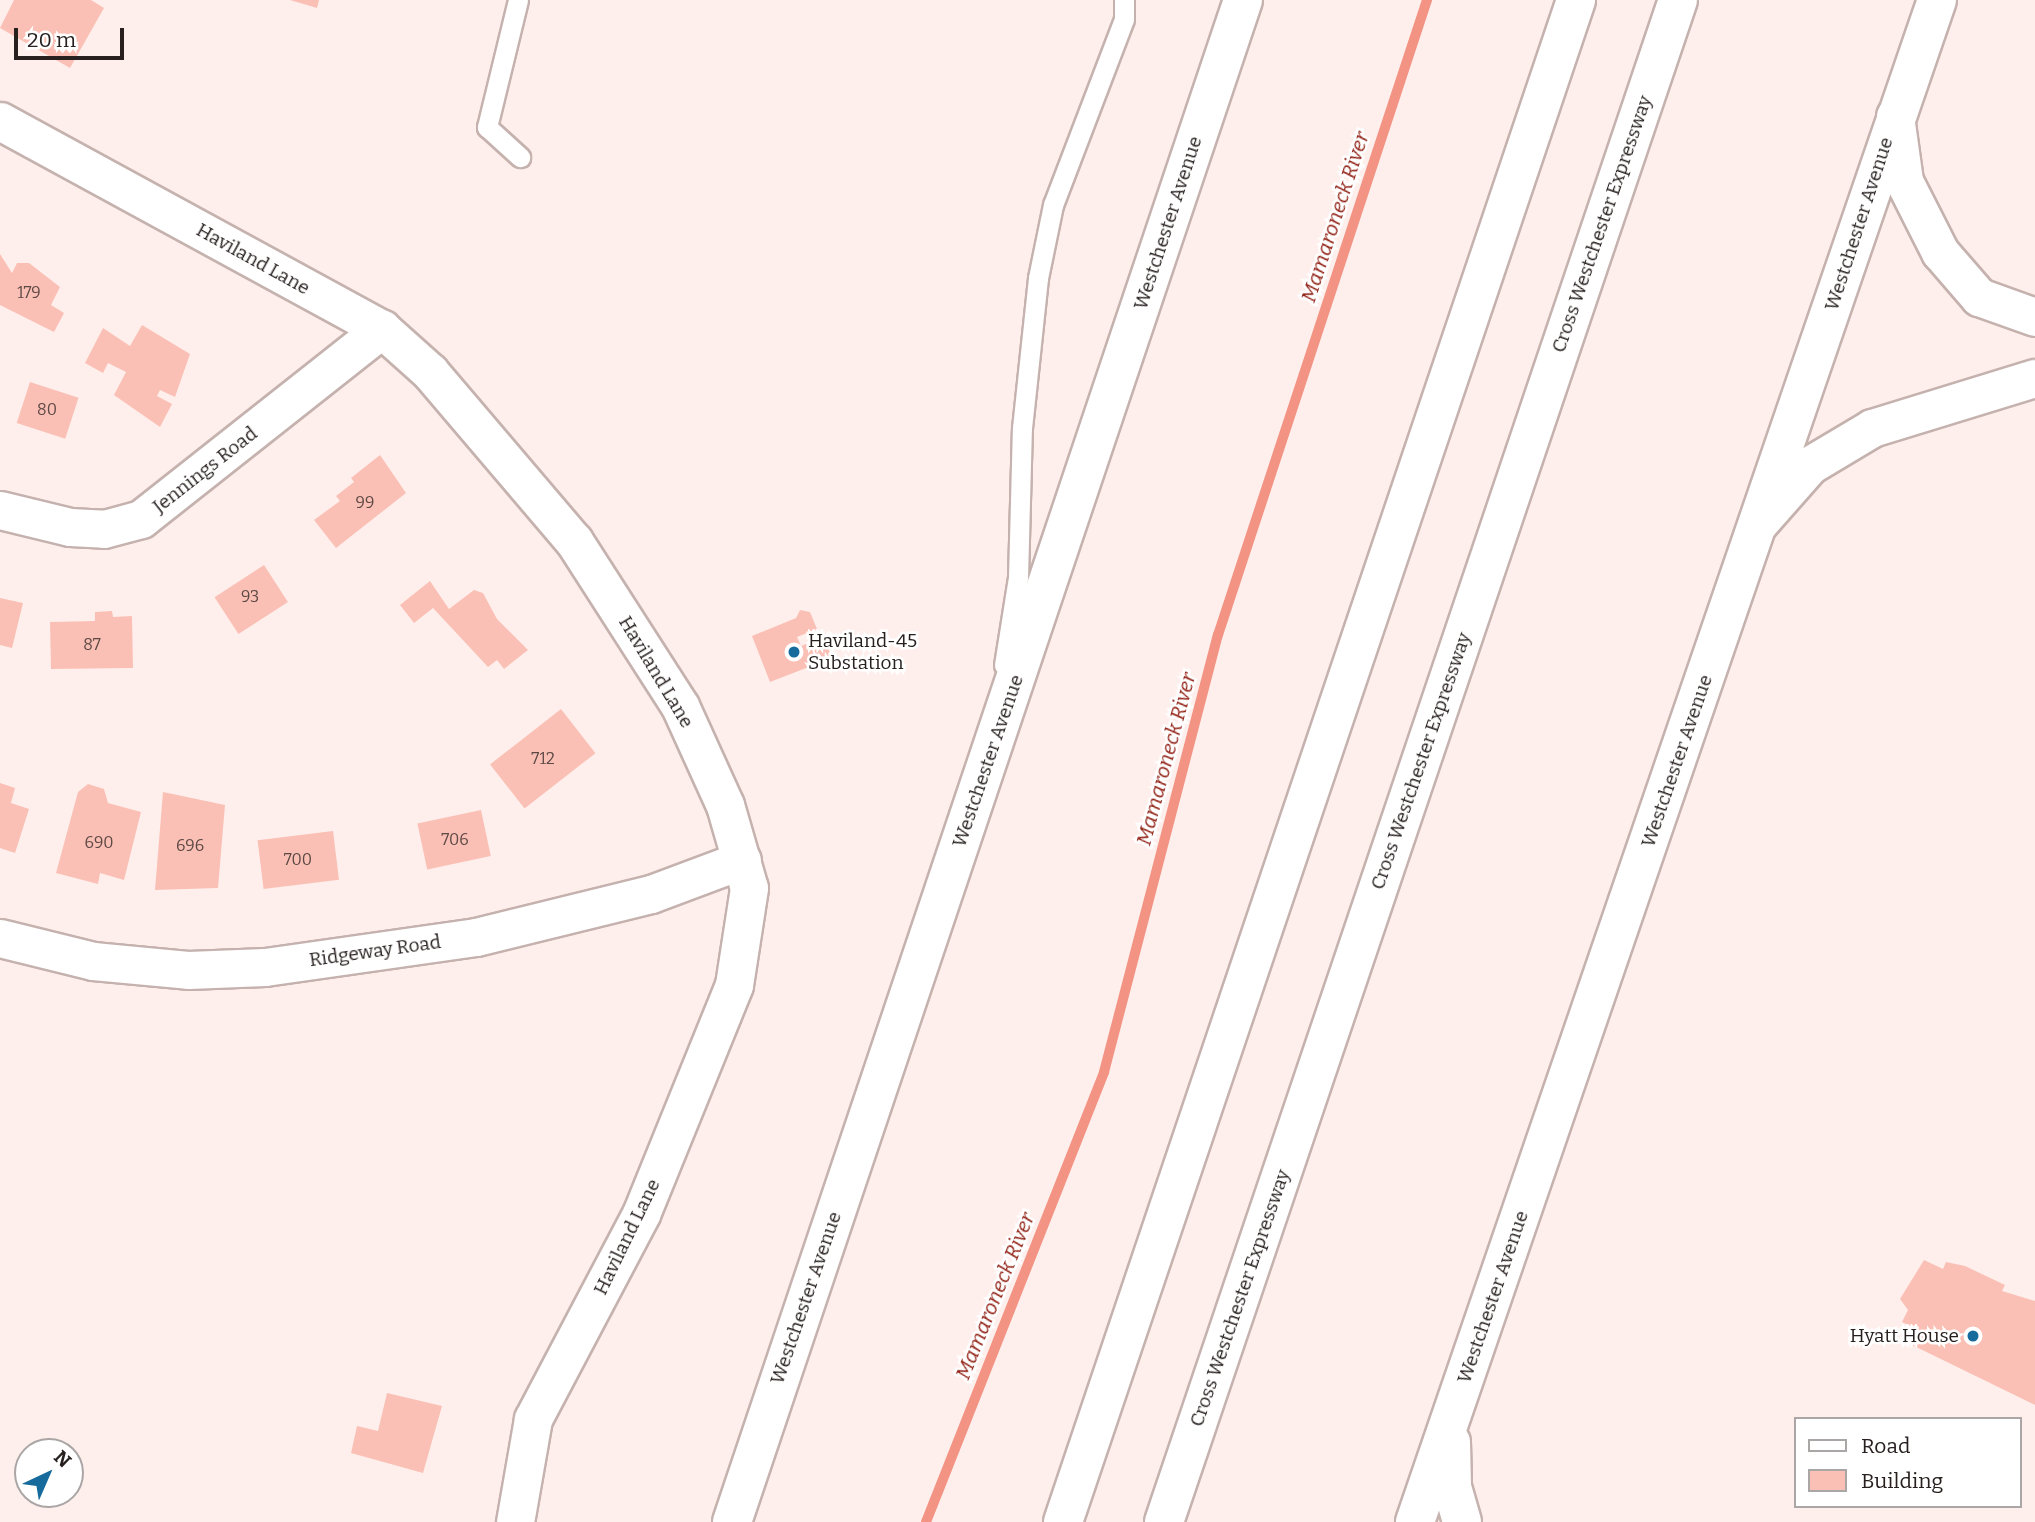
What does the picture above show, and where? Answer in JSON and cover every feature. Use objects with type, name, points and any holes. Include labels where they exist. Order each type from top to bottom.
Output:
[{"type":"main road","name":"Westchester Avenue","points":[[732,1522],[1243,0]]},
{"type":"main road","points":[[1063,1522],[1576,0]]},
{"type":"main road","name":"Cross Westchester Expressway","points":[[1164,1522],[1678,0]]},
{"type":"main road","name":"Westchester Avenue","points":[[1415,1522],[1758,524],[1895,114],[1937,0]]},
{"type":"main road","points":[[1451,1421],[1452,1487],[1462,1522]]},
{"type":"street","points":[[1895,114],[1904,181],[1940,252],[1979,297],[2035,317]]},
{"type":"street","name":"Haviland Lane","points":[[0,121],[382,329],[491,438],[574,541],[680,706],[725,805],[749,888],[747,927],[734,985],[641,1214],[533,1419],[515,1522]]},
{"type":"street","name":"Jennings Road","points":[[0,510],[104,529],[141,519],[382,329]]},
{"type":"street","points":[[1758,524],[1810,465],[1872,428],[2035,378]]},
{"type":"street","name":"Ridgeway Road","points":[[0,938],[93,961],[188,970],[265,967],[476,937],[651,894],[742,860]]},
{"type":"lane","points":[[517,0],[487,127],[520,157]]},
{"type":"lane","points":[[988,761],[1018,578],[1022,428],[1038,278],[1053,205],[1124,19],[1125,0]]},
{"type":"building","points":[[14,0],[91,0],[104,8],[70,68],[0,28]]},
{"type":"building","points":[[290,0],[319,0],[317,8]]},
{"type":"building","points":[[0,254],[12,273],[17,263],[29,263],[60,287],[51,305],[64,313],[54,332],[0,305]]},
{"type":"building","points":[[142,325],[190,354],[175,397],[160,390],[157,396],[172,404],[160,427],[114,395],[126,372],[108,363],[103,373],[85,363],[103,328],[130,346]]},
{"type":"building","points":[[30,382],[79,398],[65,439],[17,423]]},
{"type":"building","points":[[380,455],[406,493],[336,548],[314,520],[340,501],[336,496],[354,482],[351,478]]},
{"type":"building","points":[[264,565],[288,602],[238,634],[215,597]]},
{"type":"building","points":[[430,581],[449,609],[474,590],[483,593],[497,619],[528,650],[504,669],[497,660],[488,667],[433,608],[414,623],[400,605]]},
{"type":"building","points":[[0,598],[23,603],[12,648],[0,645]]},
{"type":"building","name":"Haviland-45 Substation","points":[[800,610],[810,612],[817,629],[797,637],[801,646],[824,637],[832,658],[770,682],[752,636],[796,618]]},
{"type":"building","points":[[112,611],[113,617],[132,616],[133,668],[51,669],[50,622],[95,621],[95,612]]},
{"type":"building","points":[[561,709],[595,753],[525,809],[490,764]]},
{"type":"building","points":[[0,783],[15,788],[11,803],[29,809],[15,853],[0,848]]},
{"type":"building","points":[[88,784],[104,789],[108,803],[141,812],[124,880],[100,873],[98,884],[56,873],[78,792]]},
{"type":"building","points":[[163,792],[225,805],[218,888],[155,890]]},
{"type":"building","points":[[481,810],[491,856],[427,869],[417,824]]},
{"type":"building","points":[[333,831],[339,880],[264,889],[258,840]]},
{"type":"building","name":"Hyatt House","points":[[1924,1260],[1943,1269],[1946,1262],[1965,1266],[2005,1285],[2002,1291],[2035,1301],[2035,1405],[1908,1343],[1915,1328],[1902,1322],[1908,1310],[1900,1299]]},
{"type":"building","points":[[387,1393],[442,1406],[423,1473],[351,1453],[357,1426],[378,1431]]},
{"type":"waterway","name":"Mamaroneck River","points":[[926,1522],[1104,1072],[1218,635],[1427,0]]},
{"type":"place","name":"Haviland-45 Substation","points":[[794,652]]},
{"type":"place","name":"Hyatt House","points":[[1973,1336]]}]
